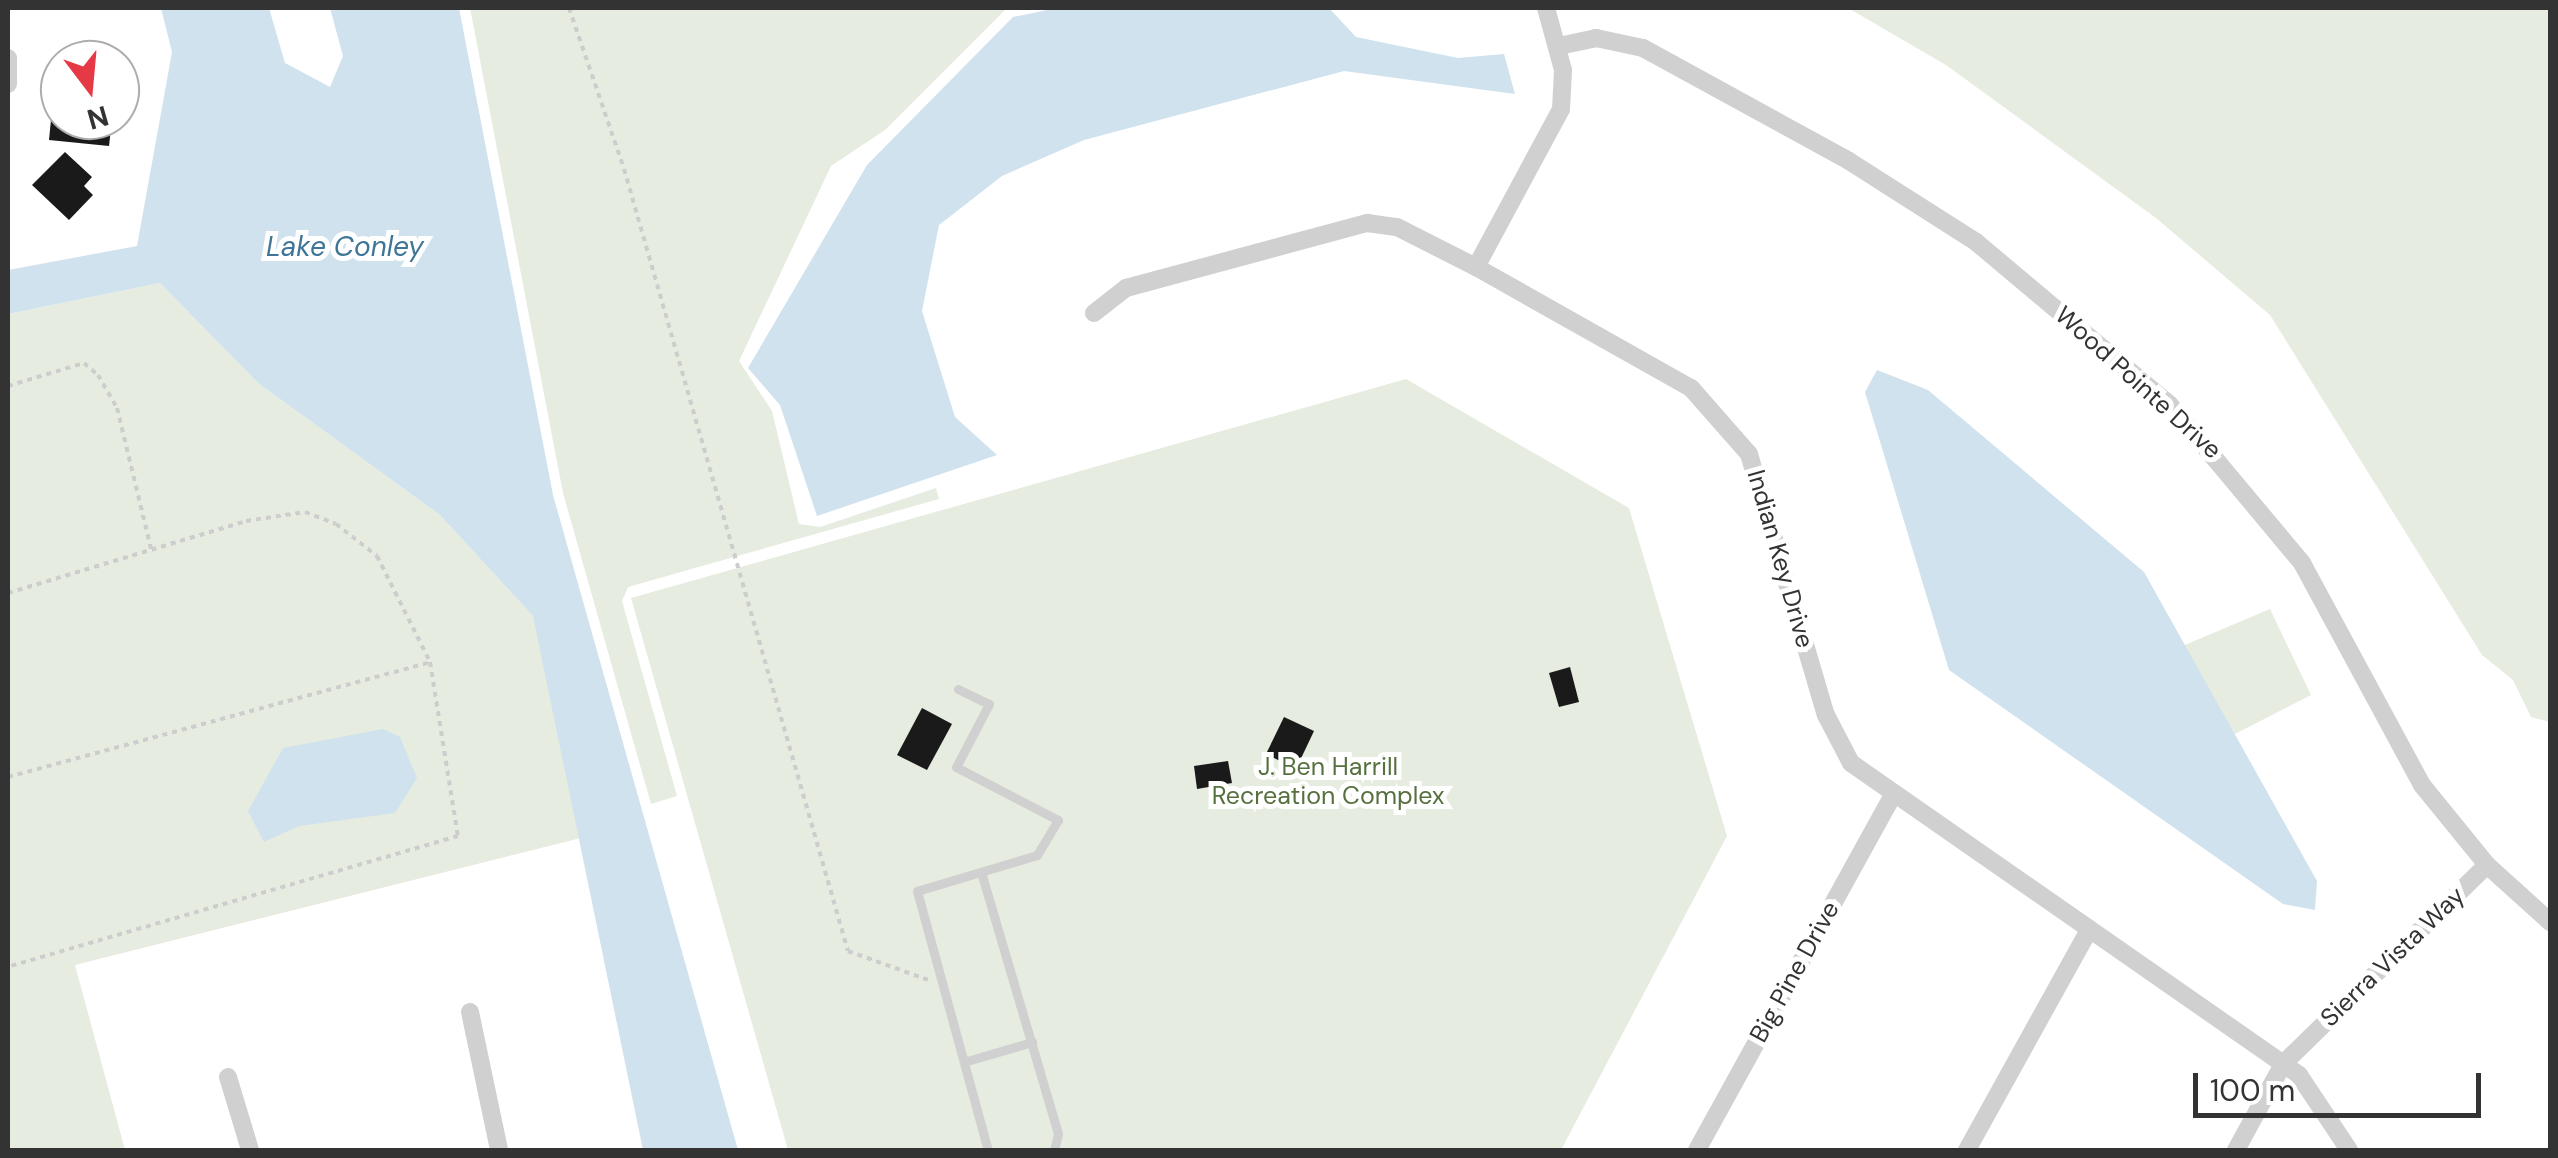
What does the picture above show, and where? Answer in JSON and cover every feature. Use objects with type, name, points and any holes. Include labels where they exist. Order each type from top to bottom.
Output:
[{"type":"street","points":[[1476,267],[1560,109],[1559,46],[1546,8]]},
{"type":"street","name":"Wood Pointe Drive","points":[[1559,46],[1596,38],[1642,48],[1864,170],[1976,242],[2170,405],[2293,549],[2394,744],[2487,865],[2550,922]]},
{"type":"street","points":[[8,58],[8,84]]},
{"type":"street","name":"Indian Key Drive","points":[[1094,313],[1126,288],[1344,224],[1397,227],[1691,388],[1737,433],[1837,744],[1893,795],[2283,1064],[2318,1094],[2349,1150]]},
{"type":"street","name":"Big Pine Drive","points":[[1698,1150],[1893,795]]},
{"type":"street","name":"Sierra Vista Way","points":[[2236,1150],[2283,1064],[2487,865]]},
{"type":"street","points":[[1966,1150],[2089,930]]},
{"type":"street","points":[[470,1012],[498,1150]]},
{"type":"street","points":[[228,1077],[250,1150]]},
{"type":"lane","points":[[958,689],[989,704],[956,766],[1058,820],[1037,855],[917,891],[967,1061],[988,1150]]},
{"type":"lane","points":[[981,872],[1058,1134],[1054,1150]]},
{"type":"lane","points":[[967,1061],[1032,1042]]},
{"type":"path","points":[[569,8],[624,169],[848,951],[880,970],[944,984]]},
{"type":"path","points":[[8,386],[84,364],[98,375],[118,408],[152,553]]},
{"type":"path","points":[[8,593],[266,518],[305,512],[336,524],[377,556],[430,662],[458,836],[8,967]]},
{"type":"path","points":[[8,777],[430,662]]},
{"type":"green space","points":[[470,8],[1007,8],[885,130],[831,166],[739,361],[772,411],[799,524],[820,527],[936,488],[939,499],[628,587],[622,601],[677,796],[651,804],[563,493]]},
{"type":"green space","points":[[1848,8],[2550,8],[2550,722],[2531,717],[2513,680],[2482,655],[2270,315],[2156,218],[1946,65]]},
{"type":"green space","points":[[160,283],[258,383],[440,515],[533,616],[605,832],[75,965],[125,1150],[8,1150],[8,314]]},
{"type":"green space","name":"J. Ben Harrill Recreation Complex","points":[[1406,379],[1629,508],[1727,836],[1561,1150],[788,1150],[631,598]]},
{"type":"green space","points":[[2270,609],[2311,695],[2235,734],[2180,647]]},
{"type":"water","name":"Lake Conley","points":[[161,8],[269,8],[285,63],[330,87],[343,56],[330,8],[459,8],[553,495],[738,1150],[643,1150],[533,616],[440,515],[258,383],[160,283],[8,314],[8,270],[137,246],[172,52]]},
{"type":"water","points":[[1057,8],[1329,8],[1356,37],[1458,58],[1504,54],[1515,94],[1344,71],[1084,140],[1002,176],[939,225],[922,311],[955,417],[997,455],[817,516],[780,405],[748,368],[867,165],[1013,17]]},
{"type":"water","points":[[1877,370],[1928,390],[2144,572],[2317,881],[2315,910],[2283,904],[1949,670],[1865,392]]},
{"type":"water","points":[[383,729],[400,737],[417,778],[395,813],[299,826],[264,842],[248,811],[283,748]]},
{"type":"building","points":[[49,140],[110,140],[109,146]]},
{"type":"building","points":[[65,152],[92,177],[84,186],[93,195],[69,220],[32,185]]},
{"type":"building","points":[[1570,667],[1579,702],[1559,707],[1549,673]]},
{"type":"building","points":[[922,708],[952,724],[927,770],[897,755]]},
{"type":"building","points":[[1284,717],[1314,731],[1296,769],[1266,754]]},
{"type":"building","points":[[1228,761],[1232,783],[1197,789],[1194,766]]}]
